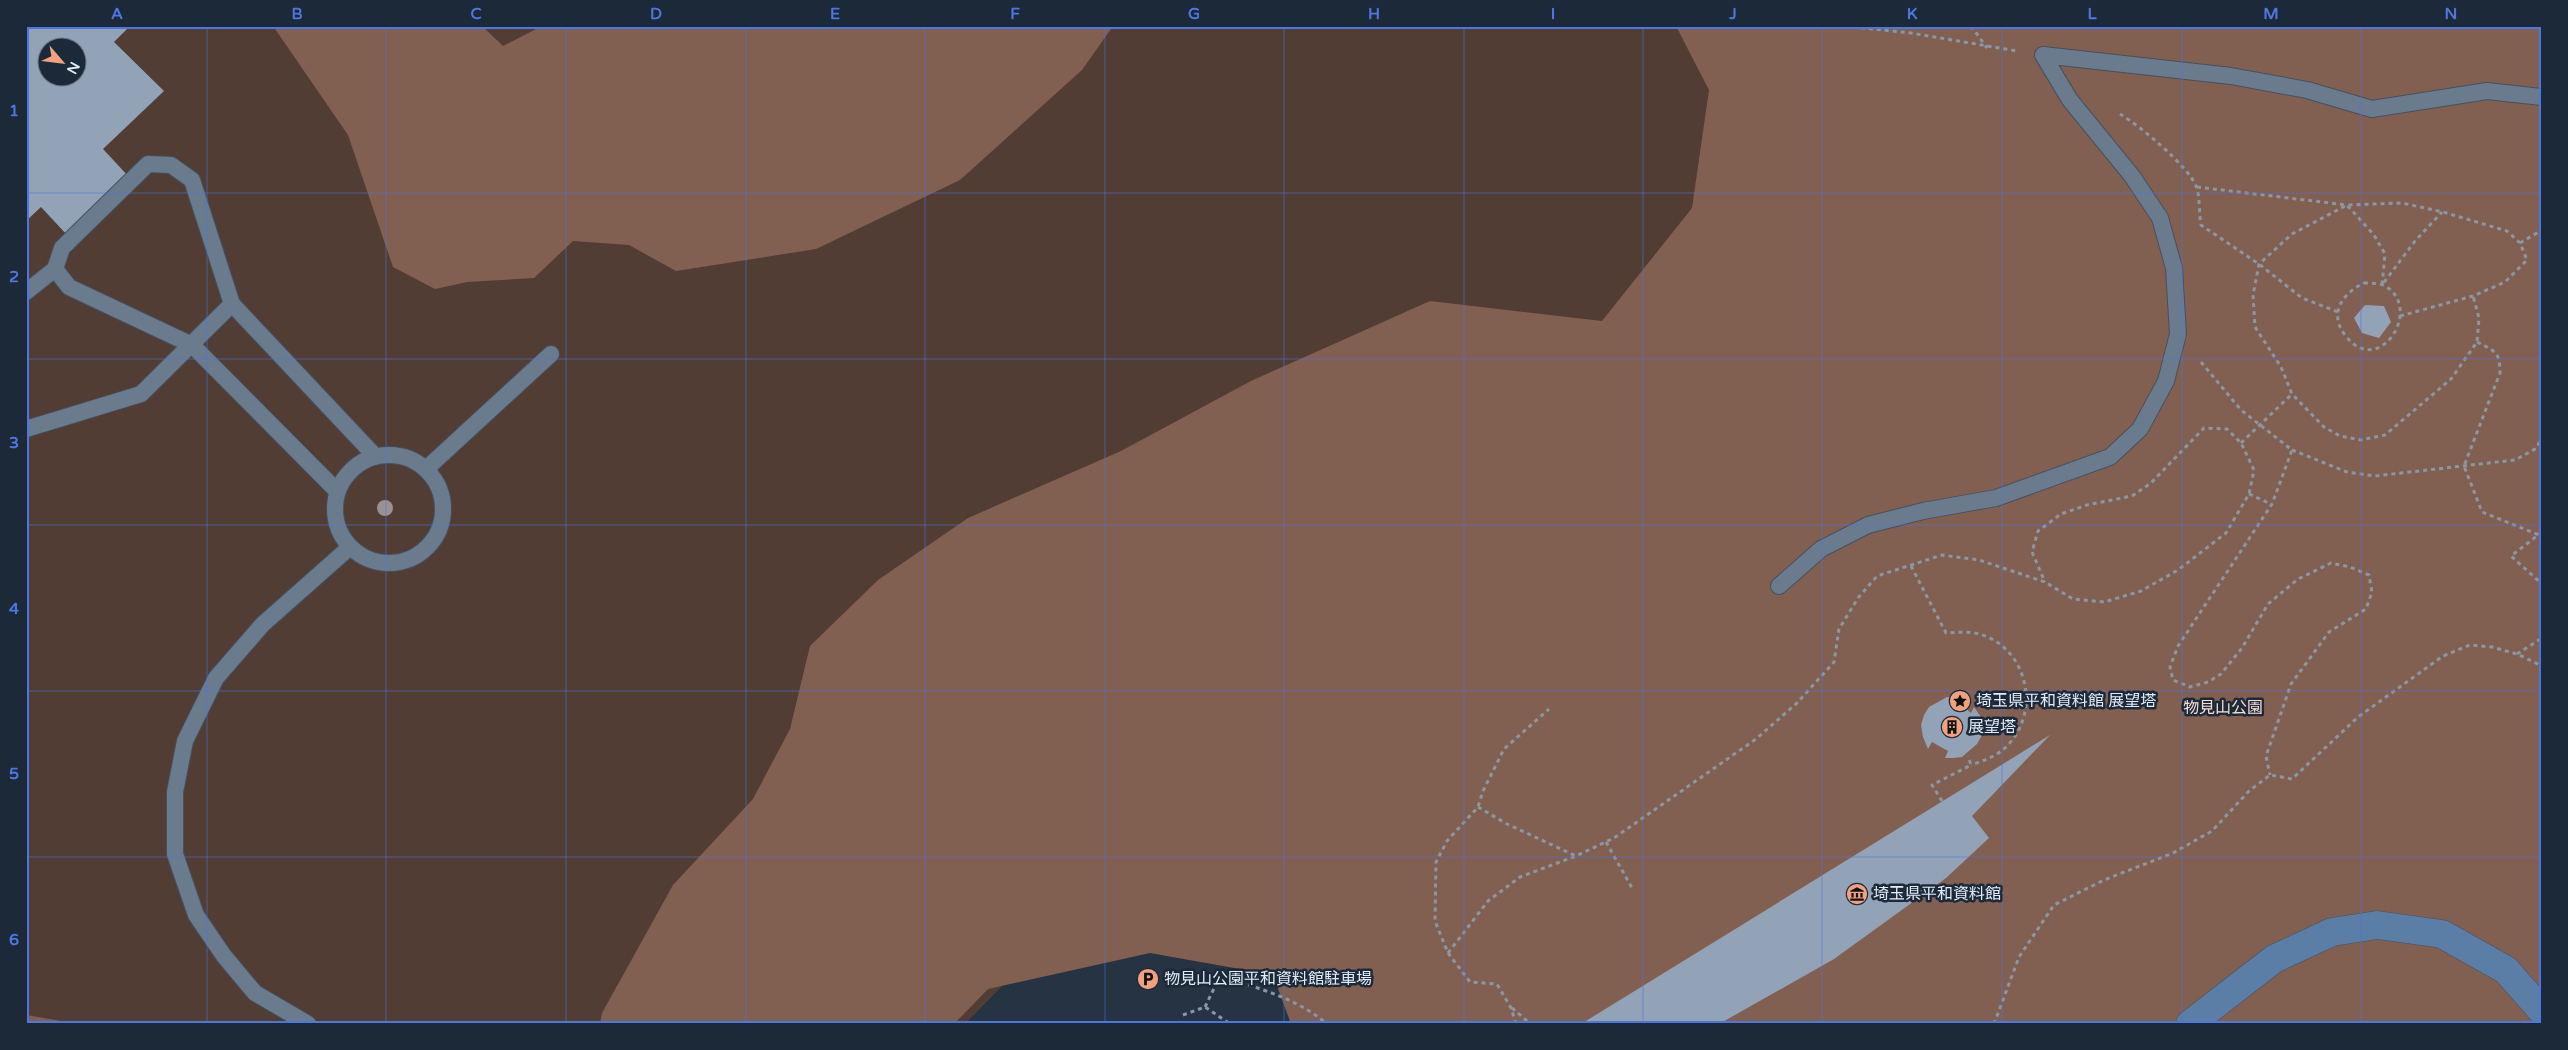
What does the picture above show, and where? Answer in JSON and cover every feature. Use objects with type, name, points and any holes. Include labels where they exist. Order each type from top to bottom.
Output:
[{"type":"street","points":[[2190,1024],[2274,960],[2332,932],[2377,925],[2442,934],[2506,970],[2542,1011]]},
{"type":"lane","points":[[2042,54],[2231,76],[2307,90],[2372,108],[2486,90],[2542,97]]},
{"type":"lane","points":[[1779,586],[1821,549],[1868,525],[1923,511],[1996,498],[2110,457],[2140,429],[2166,381],[2178,334],[2174,268],[2160,218],[2132,176],[2070,100],[2042,54]]},
{"type":"lane","points":[[26,292],[55,269],[62,248],[148,164],[171,165],[192,180],[232,304],[375,456]]},
{"type":"lane","points":[[55,269],[69,288],[192,345],[337,491]]},
{"type":"lane","points":[[26,429],[140,394],[232,304]]},
{"type":"lane","points":[[426,469],[551,354]]},
{"type":"lane","points":[[393,455],[411,459],[426,469],[437,482],[442,499],[443,516],[438,534],[427,549],[412,559],[394,564],[376,563],[359,556],[350,547],[337,527],[334,509],[337,491],[346,475],[359,463],[375,456],[393,455]]},
{"type":"lane","points":[[308,1024],[255,993],[224,956],[196,915],[175,854],[175,792],[185,741],[216,678],[262,624],[350,547]]},
{"type":"path","points":[[1844,26],[1911,33],[1987,48],[2042,54]]},
{"type":"path","points":[[1971,26],[1987,48]]},
{"type":"path","points":[[2070,100],[2106,106],[2135,123],[2184,169],[2197,187],[2201,225],[2259,264],[2302,298],[2338,312]]},
{"type":"path","points":[[2197,187],[2347,205],[2402,203],[2443,212],[2507,231],[2520,243],[2527,260],[2505,282],[2473,296],[2400,316]]},
{"type":"path","points":[[2347,205],[2292,234],[2259,264],[2252,295],[2255,327],[2281,368],[2292,394],[2324,427],[2340,436],[2361,440],[2385,435],[2451,379],[2477,342],[2479,318],[2473,296]]},
{"type":"path","points":[[2347,205],[2374,235],[2384,254],[2382,285]]},
{"type":"path","points":[[2382,285],[2414,241],[2443,212]]},
{"type":"path","points":[[2520,243],[2542,230]]},
{"type":"path","points":[[2364,283],[2382,285],[2394,293],[2400,316],[2392,339],[2381,347],[2368,350],[2357,347],[2346,337],[2340,326],[2338,312],[2342,300],[2350,290],[2364,283]]},
{"type":"path","points":[[2178,334],[2241,410],[2258,425],[2292,450],[2347,472],[2375,476],[2516,460],[2537,448],[2542,435]]},
{"type":"path","points":[[2477,342],[2494,350],[2500,359],[2500,373],[2464,466],[2482,512],[2540,533]]},
{"type":"path","points":[[2241,443],[2292,394]]},
{"type":"path","points":[[1448,953],[1488,900],[1520,877],[1576,856],[1622,833],[1756,739],[1796,703],[1834,662],[1838,630],[1858,598],[1877,576],[1942,555],[1980,560],[2045,582],[2073,599],[2104,602],[2142,591],[2178,570],[2226,532],[2249,494],[2254,470],[2241,443],[2227,429],[2204,428],[2151,483],[2132,496],[2087,505],[2061,514],[2038,531],[2032,552],[2045,582]]},
{"type":"path","points":[[2270,775],[2266,756],[2291,684],[2329,632],[2366,609],[2372,592],[2368,575],[2350,567],[2331,563],[2298,579],[2268,604],[2242,648],[2221,674],[2208,682],[2190,687],[2173,680],[2170,667],[2178,646],[2196,623],[2272,504],[2292,450]]},
{"type":"path","points":[[2249,494],[2272,504]]},
{"type":"path","points":[[2540,533],[2511,556],[2542,584]]},
{"type":"path","points":[[1911,566],[1946,634],[1967,631],[1988,637],[2008,650],[2018,666],[2026,686],[2026,707],[2016,733],[2008,745],[1991,758],[1972,765],[1932,785],[1942,801]]},
{"type":"path","points":[[2517,654],[2542,638]]},
{"type":"path","points":[[2270,775],[2292,780],[2358,717],[2443,656],[2470,645],[2517,654],[2542,666]]},
{"type":"path","points":[[1527,1020],[1512,1008],[1496,984],[1470,982],[1448,953],[1435,921],[1436,862],[1447,841],[1478,807],[1483,791],[1504,749],[1549,709]]},
{"type":"path","points":[[1968,756],[1972,765]]},
{"type":"path","points":[[1994,1024],[2019,957],[2054,905],[2104,880],[2173,852],[2212,831],[2249,791],[2270,775]]},
{"type":"path","points":[[1478,807],[1507,824],[1576,856]]},
{"type":"path","points":[[1606,842],[1632,888]]},
{"type":"path","points":[[1183,1015],[1205,1007],[1220,976],[1271,992],[1316,1014],[1327,1024]]},
{"type":"path","points":[[1205,1007],[1230,1024]]},
{"type":"path","points":[[1512,1008],[1516,1024]]},
{"type":"shaded area","points":[[26,26],[1798,26],[1862,107],[965,1024],[26,1024]]},
{"type":"green space","points":[[273,26],[482,26],[503,46],[542,26],[1113,26],[1082,70],[960,180],[816,249],[676,271],[629,245],[573,241],[534,278],[467,282],[435,289],[393,267],[348,135]]},
{"type":"green space","name":"物見山公園","points":[[1676,26],[2542,26],[2542,1024],[1291,1024],[1273,975],[1150,953],[988,989],[954,1024],[600,1024],[602,1013],[673,885],[753,799],[790,729],[810,646],[878,580],[968,518],[1121,451],[1251,381],[1430,301],[1602,321],[1692,208],[1709,90]]},
{"type":"green space","points":[[26,1015],[67,1022],[70,1024],[26,1024]]},
{"type":"building","points":[[26,26],[130,26],[114,42],[164,91],[103,149],[130,178],[68,236],[41,207],[26,221]]},
{"type":"building","points":[[2365,305],[2384,306],[2391,322],[2379,338],[2362,333],[2354,318]]},
{"type":"building","name":"展望塔","points":[[1947,697],[1957,698],[1955,704],[1964,707],[1971,713],[1974,707],[1983,720],[1981,737],[1977,744],[1962,757],[1945,758],[1948,751],[1932,742],[1928,749],[1923,737],[1921,725],[1924,715],[1929,707]]},
{"type":"building","name":"埼玉県平和資料館","points":[[2050,735],[1972,816],[1989,838],[1946,878],[1834,959],[1719,1024],[1581,1024]]},
{"type":"place","name":"埼玉県平和資料館 展望塔","points":[[1960,701]]},
{"type":"place","name":"展望塔","points":[[1952,727]]},
{"type":"place","name":"埼玉県平和資料館","points":[[1857,894]]},
{"type":"place","name":"物見山公園平和資料館駐車場","points":[[1148,979]]}]
